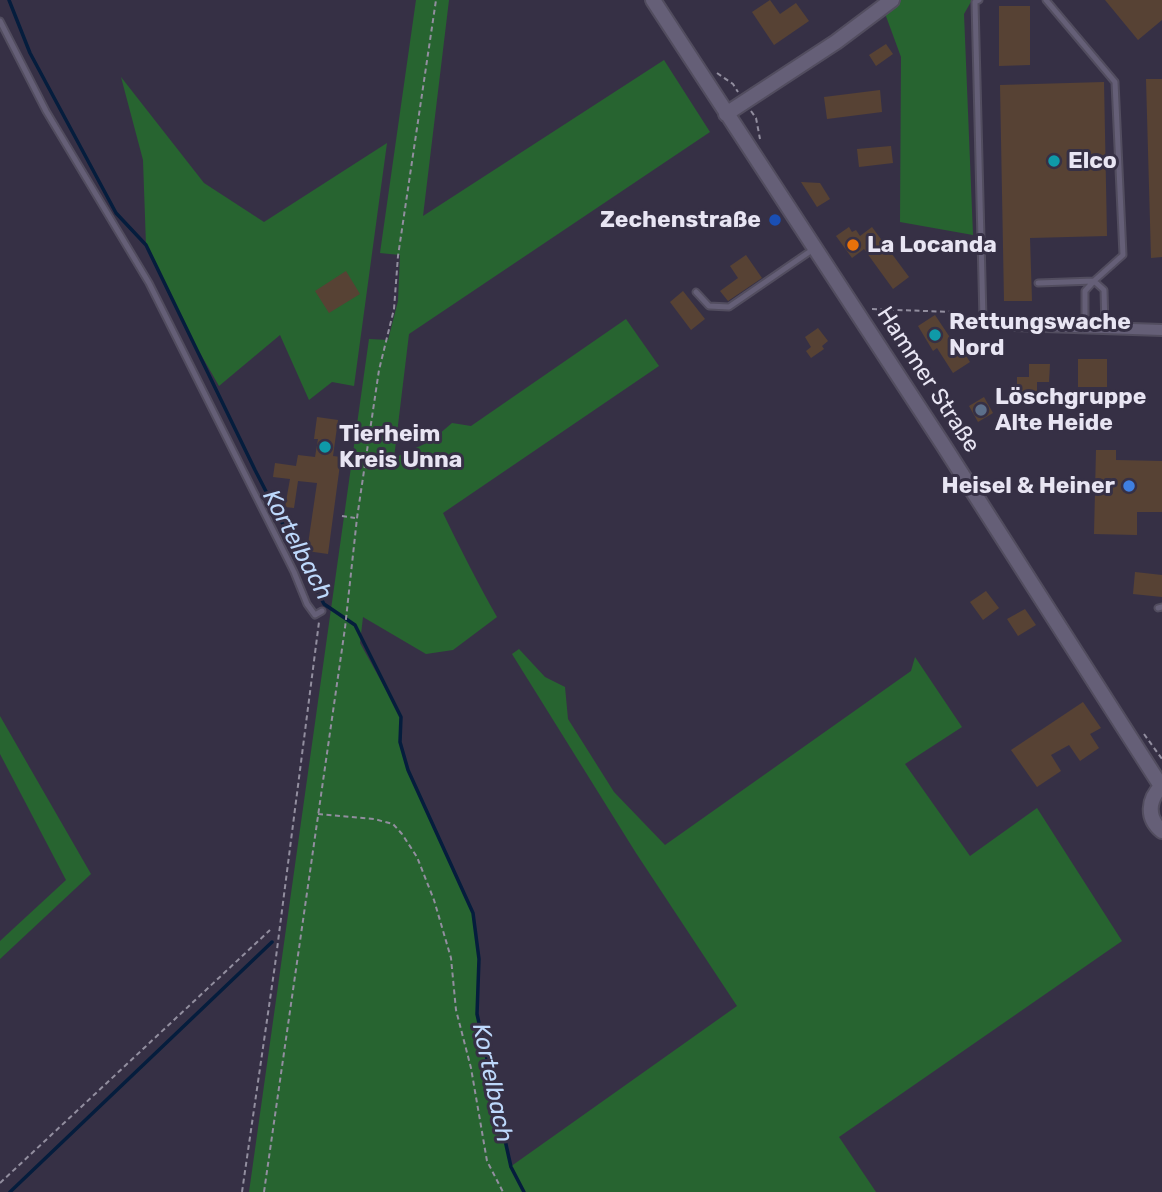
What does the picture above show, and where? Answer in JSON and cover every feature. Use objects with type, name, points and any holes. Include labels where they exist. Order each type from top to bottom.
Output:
[{"type":"main road","name":"Hammer Straße","points":[[653,0],[1162,786]]},
{"type":"main road","points":[[726,114],[835,42],[892,0]]},
{"type":"main road","points":[[1162,786],[1151,802],[1150,811],[1152,820],[1162,831]]},
{"type":"street","points":[[1015,325],[1162,330]]},
{"type":"lane","points":[[979,0],[975,2],[983,319],[1010,321],[1015,325]]},
{"type":"lane","points":[[1046,0],[1115,82],[1123,255],[1085,291],[1085,327]]},
{"type":"lane","points":[[0,21],[46,111],[149,284],[294,572],[307,604],[314,615],[321,611]]},
{"type":"lane","points":[[695,292],[713,308],[729,307],[815,247]]},
{"type":"lane","points":[[1038,283],[1094,281],[1104,290],[1105,328]]},
{"type":"path","points":[[264,1192],[345,628],[356,519],[379,370],[394,309],[398,256],[436,0]]},
{"type":"path","points":[[868,308],[953,312],[964,327],[987,328]]},
{"type":"path","points":[[342,516],[356,519]]},
{"type":"path","points":[[242,1192],[321,611]]},
{"type":"path","points":[[318,814],[374,819],[393,824],[417,857],[434,900],[451,958],[456,1010],[471,1068],[487,1161],[503,1192]]},
{"type":"path","points":[[0,1183],[270,930]]},
{"type":"green space","points":[[416,0],[449,0],[423,216],[664,60],[710,132],[409,334],[394,458],[431,441],[452,423],[471,426],[626,319],[659,366],[443,513],[497,617],[453,650],[426,654],[363,617],[360,643],[401,717],[400,742],[408,770],[473,913],[479,959],[477,1014],[510,1167],[737,1006],[636,853],[512,654],[519,649],[545,677],[565,687],[568,719],[614,792],[665,845],[911,671],[915,657],[962,727],[905,764],[970,856],[1037,808],[1122,941],[839,1137],[876,1192],[249,1192],[369,339],[388,340],[398,301],[400,255],[380,253]]},
{"type":"green space","points":[[892,0],[972,0],[964,14],[973,235],[900,222],[901,57],[883,8]]},
{"type":"green space","points":[[121,77],[204,183],[264,222],[387,143],[354,386],[332,382],[309,400],[280,335],[219,386],[192,339],[146,245],[143,160]]},
{"type":"green space","points":[[0,716],[91,874],[0,959],[0,941],[66,880],[0,754]]},
{"type":"building","points":[[770,0],[780,14],[796,3],[809,21],[774,45],[752,12]]},
{"type":"building","points":[[1105,0],[1162,0],[1162,20],[1138,40]]},
{"type":"building","points":[[999,6],[1030,6],[1030,65],[999,66]]},
{"type":"building","points":[[886,44],[893,54],[876,66],[869,55]]},
{"type":"building","points":[[1146,79],[1162,79],[1162,257],[1151,258]]},
{"type":"building","name":"Elco","points":[[1104,82],[1107,236],[1030,238],[1032,301],[1004,301],[1000,85]]},
{"type":"building","points":[[880,90],[882,112],[827,119],[824,97]]},
{"type":"building","points":[[891,146],[893,163],[859,167],[857,149]]},
{"type":"building","points":[[801,182],[820,183],[830,199],[817,207]]},
{"type":"building","points":[[849,227],[852,232],[856,230],[860,236],[872,227],[909,277],[893,289],[864,249],[852,258],[836,236]]},
{"type":"building","points":[[746,255],[762,278],[728,301],[720,291],[738,278],[730,266]]},
{"type":"building","points":[[346,271],[360,294],[329,313],[315,291]]},
{"type":"building","points":[[683,291],[705,319],[691,330],[670,302]]},
{"type":"building","points":[[935,315],[970,362],[953,373],[937,348],[933,351],[918,326]]},
{"type":"building","points":[[818,328],[828,341],[822,346],[824,349],[811,358],[806,351],[811,347],[805,337]]},
{"type":"building","points":[[1078,359],[1107,359],[1107,387],[1078,387]]},
{"type":"building","points":[[1029,364],[1050,364],[1049,382],[1037,382],[1037,395],[1017,395],[1017,377],[1029,377]]},
{"type":"building","name":"Löschgruppe Alte Heide","points":[[984,397],[993,413],[978,422],[969,406]]},
{"type":"building","points":[[317,417],[338,420],[333,456],[341,457],[328,554],[307,551],[317,483],[298,481],[294,508],[285,507],[290,479],[273,477],[275,463],[296,466],[298,455],[315,457]]},
{"type":"building","name":"Heisel & Heiner","points":[[1096,450],[1116,450],[1116,460],[1162,461],[1162,512],[1137,512],[1137,535],[1094,534]]},
{"type":"building","points":[[1135,572],[1162,575],[1162,597],[1133,594]]},
{"type":"building","points":[[986,591],[999,608],[983,620],[970,602]]},
{"type":"building","points":[[1025,609],[1036,625],[1018,636],[1007,619]]},
{"type":"building","points":[[1083,702],[1101,728],[1090,734],[1099,748],[1080,761],[1069,745],[1051,755],[1061,771],[1037,787],[1011,750]]},
{"type":"waterway","name":"Kortelbach","points":[[9,0],[30,53],[116,213],[146,245],[255,470],[324,604],[355,625],[401,717],[400,742],[408,770],[473,913],[479,959],[477,1014],[511,1167],[524,1192]]},
{"type":"waterway","points":[[10,1192],[272,942]]},
{"type":"place","name":"Elco","points":[[1054,161]]},
{"type":"place","name":"Zechenstraße","points":[[775,220]]},
{"type":"place","name":"La Locanda","points":[[853,245]]},
{"type":"place","name":"Rettungswache Nord","points":[[935,335]]},
{"type":"place","name":"Löschgruppe Alte Heide","points":[[981,410]]},
{"type":"place","name":"Tierheim Kreis Unna","points":[[325,447]]},
{"type":"place","name":"Heisel & Heiner","points":[[1129,486]]}]
